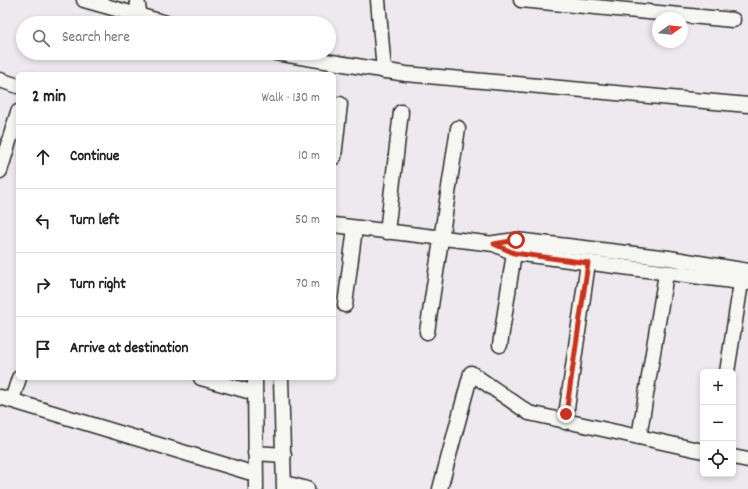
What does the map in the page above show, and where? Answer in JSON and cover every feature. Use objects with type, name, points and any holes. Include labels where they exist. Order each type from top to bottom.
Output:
[{"type":"street","points":[[84,0],[140,16],[137,0]]},
{"type":"street","points":[[378,0],[384,71]]},
{"type":"street","points":[[521,0],[733,20]]},
{"type":"street","points":[[318,60],[384,71],[748,105]]},
{"type":"street","points":[[0,80],[16,85]]},
{"type":"street","points":[[336,139],[340,104]]},
{"type":"street","points":[[387,232],[401,112]]},
{"type":"street","points":[[0,171],[16,119]]},
{"type":"street","points":[[427,332],[458,128]]},
{"type":"street","points":[[336,225],[494,244],[516,240],[669,258],[746,279]]},
{"type":"street","points":[[345,305],[355,228]]},
{"type":"street","points":[[494,244],[514,253],[666,274],[746,279]]},
{"type":"street","points":[[500,345],[514,253]]},
{"type":"street","points":[[565,422],[588,263]]},
{"type":"street","points":[[639,437],[666,274]]},
{"type":"street","points":[[728,369],[746,279]]},
{"type":"street","points":[[440,489],[470,373],[529,413],[700,451]]},
{"type":"street","points":[[18,380],[6,399],[255,474]]},
{"type":"street","points":[[208,380],[255,393]]},
{"type":"street","points":[[255,380],[256,489]]},
{"type":"street","points":[[281,380],[285,486],[307,489]]},
{"type":"street","points":[[255,452],[284,454]]},
{"type":"street","points":[[736,458],[748,460]]},
{"type":"route","points":[[516,240],[494,244],[514,253],[588,263],[566,414]]}]
